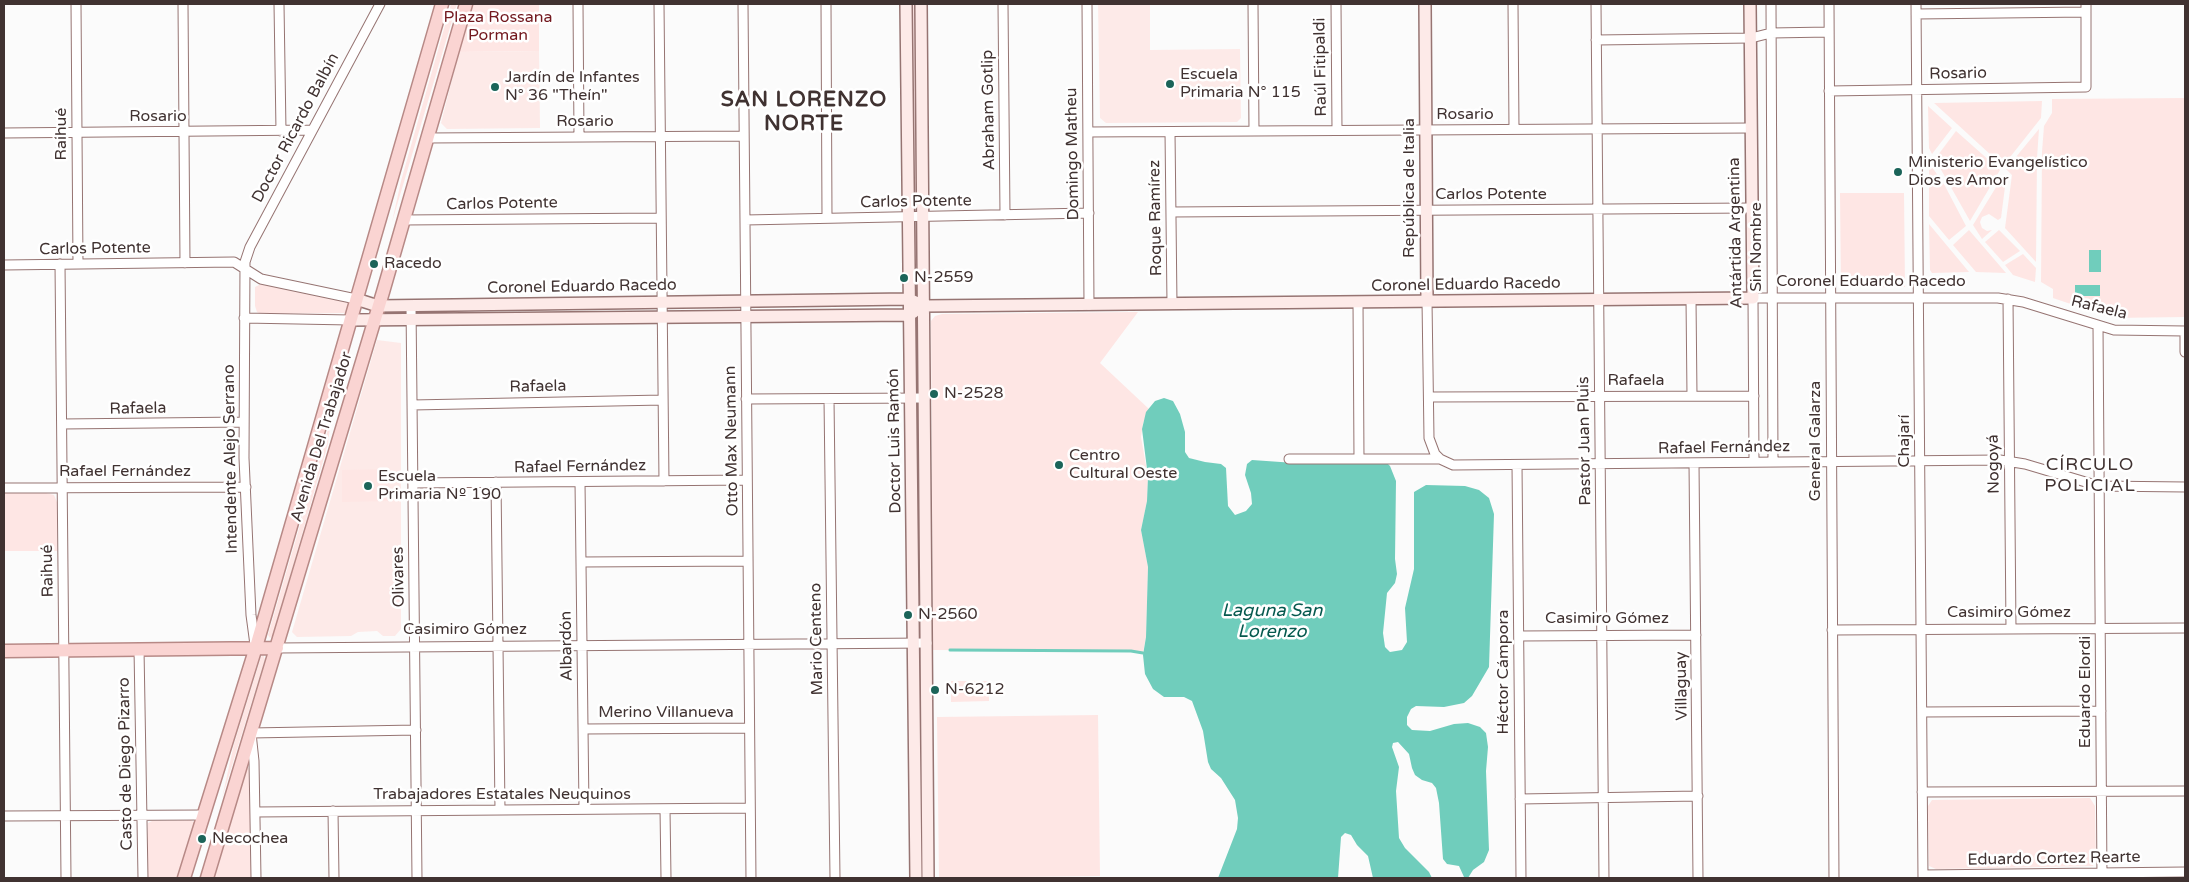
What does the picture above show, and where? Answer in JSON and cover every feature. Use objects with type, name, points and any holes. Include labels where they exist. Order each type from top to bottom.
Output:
[{"type":"main road","name":"Avenida Del Trabajador","points":[[184,878],[256,648],[442,4]]},
{"type":"main road","name":"Avenida Del Trabajador","points":[[207,878],[277,648],[466,4]]},
{"type":"main road","name":"Casimiro Gómez","points":[[4,651],[277,648]]},
{"type":"street","name":"Raihué","points":[[76,4],[78,264]]},
{"type":"street","points":[[183,4],[185,263]]},
{"type":"street","points":[[279,4],[280,131]]},
{"type":"street","name":"Doctor Ricardo Balbín","points":[[244,269],[250,247],[380,4]]},
{"type":"street","points":[[578,4],[579,137]]},
{"type":"street","points":[[659,4],[664,481]]},
{"type":"street","name":"Otto Max Neumann","points":[[743,4],[751,878]]},
{"type":"street","points":[[826,4],[828,218]]},
{"type":"street","name":"Doctor Luis Ramón","points":[[906,4],[916,878]]},
{"type":"street","name":"Doctor Luis Ramón","points":[[921,4],[928,878]]},
{"type":"street","name":"Abraham Gotlip","points":[[1003,4],[1005,215]]},
{"type":"street","name":"Domingo Matheu","points":[[1087,4],[1090,304]]},
{"type":"street","points":[[1253,4],[1254,131]]},
{"type":"street","name":"Raúl Fitipaldi","points":[[1336,4],[1337,130]]},
{"type":"street","name":"República de Italia","points":[[1425,4],[1429,438],[1431,447],[1440,459]]},
{"type":"street","points":[[1513,4],[1514,129]]},
{"type":"street","name":"Pastor Juan Pluis","points":[[1596,4],[1604,878]]},
{"type":"street","name":"Antártida Argentina","points":[[1750,4],[1754,462]]},
{"type":"street","name":"Sin Nombre","points":[[1771,4],[1773,462]]},
{"type":"street","name":"General Galarza","points":[[1829,4],[1834,878]]},
{"type":"street","name":"Chajarí","points":[[1916,4],[1923,877]]},
{"type":"street","name":"Rosario","points":[[1829,91],[2086,87],[2086,8]]},
{"type":"street","points":[[1916,14],[2086,8]]},
{"type":"street","points":[[1596,40],[1751,38],[1771,33],[1829,32]]},
{"type":"street","name":"Rosario","points":[[1088,132],[1751,128]]},
{"type":"street","name":"Rosario","points":[[4,133],[312,130]]},
{"type":"street","name":"Roque Ramírez","points":[[1170,132],[1172,304]]},
{"type":"street","name":"Rosario","points":[[427,138],[744,136]]},
{"type":"street","name":"Carlos Potente","points":[[1171,212],[1752,208]]},
{"type":"street","name":"Carlos Potente","points":[[745,220],[1089,213]]},
{"type":"street","name":"Carlos Potente","points":[[403,220],[661,218]]},
{"type":"street","name":"Carlos Potente","points":[[4,265],[234,262],[244,269]]},
{"type":"street","name":"Raihué","points":[[60,264],[66,878]]},
{"type":"street","name":"Coronel Eduardo Racedo","points":[[244,269],[256,278],[266,281],[356,299],[378,306],[909,299],[924,306],[1753,298],[2008,299]]},
{"type":"street","name":"Intendente Alejo Serrano","points":[[244,269],[246,487],[251,615],[256,648]]},
{"type":"street","points":[[1691,299],[1692,396]]},
{"type":"street","name":"Rafaela","points":[[2008,299],[2098,326],[2123,331],[2185,331]]},
{"type":"street","name":"Nogoyá","points":[[2008,299],[2011,629]]},
{"type":"street","points":[[1358,302],[1359,459]]},
{"type":"street","name":"Olivares","points":[[411,306],[417,878]]},
{"type":"street","points":[[909,315],[924,306]]},
{"type":"street","name":"Coronel Eduardo Racedo","points":[[244,318],[412,320],[909,315]]},
{"type":"street","name":"Eduardo Elordi","points":[[2098,326],[2102,876]]},
{"type":"street","points":[[2185,331],[2185,352]]},
{"type":"street","name":"Rafaela","points":[[1429,397],[1754,396]]},
{"type":"street","name":"Mario Centeno","points":[[829,398],[835,878]]},
{"type":"street","points":[[746,399],[925,398]]},
{"type":"street","name":"Rafaela","points":[[412,405],[663,400]]},
{"type":"street","name":"Rafaela","points":[[62,424],[244,422]]},
{"type":"street","name":"Rafael Fernández","points":[[1289,459],[1440,459],[1461,465],[1920,460],[2009,461],[2099,486],[2185,487]]},
{"type":"street","name":"Villaguay","points":[[1694,463],[1698,878]]},
{"type":"street","name":"Héctor Cámpora","points":[[1518,465],[1521,878]]},
{"type":"street","name":"Rafael Fernández","points":[[413,483],[747,480]]},
{"type":"street","points":[[496,482],[500,810]]},
{"type":"street","name":"Albardón","points":[[580,482],[584,809]]},
{"type":"street","name":"Rafael Fernández","points":[[4,488],[246,487]]},
{"type":"street","points":[[581,562],[748,561]]},
{"type":"street","name":"Casimiro Gómez","points":[[1832,630],[2185,628]]},
{"type":"street","name":"Casimiro Gómez","points":[[1519,636],[1696,635]]},
{"type":"street","name":"Casimiro Gómez","points":[[277,648],[927,643]]},
{"type":"street","name":"Casto de Diego Pizarro","points":[[139,649],[143,878]]},
{"type":"street","points":[[1922,712],[2101,711]]},
{"type":"street","name":"Merino Villanueva","points":[[583,729],[749,728]]},
{"type":"street","points":[[256,878],[254,761],[251,733],[416,730]]},
{"type":"street","points":[[1922,792],[2185,791]]},
{"type":"street","points":[[1520,799],[1698,796]]},
{"type":"street","name":"Trabajadores Estatales Neuquinos","points":[[255,812],[750,808]]},
{"type":"street","points":[[665,809],[666,878]]},
{"type":"street","points":[[333,812],[334,878]]},
{"type":"street","points":[[4,816],[203,815]]},
{"type":"street","name":"Eduardo Cortez Rearte","points":[[1923,877],[2102,876],[2185,872]]},
{"type":"shaded area","name":"Escuela Primaria N° 115","points":[[1098,4],[1150,4],[1150,50],[1240,49],[1241,118],[1237,122],[1106,123],[1100,118]]},
{"type":"shaded area","name":"Jardín de Infantes N° 36 \"Theín\"","points":[[539,51],[540,128],[447,129],[441,123],[459,52]]},
{"type":"shaded area","name":"Escuela Primaria Nº 190","points":[[377,340],[401,343],[401,629],[395,636],[383,636],[377,631],[358,632],[351,636],[297,637],[292,632]]},
{"type":"green space","points":[[451,4],[457,4],[392,222],[401,181]]},
{"type":"green space","name":"Plaza Rossana Porman","points":[[470,4],[539,4],[539,51],[457,52]]},
{"type":"green space","points":[[911,4],[917,4],[917,203],[914,203]]},
{"type":"green space","points":[[2185,98],[2185,317],[2112,318],[2053,298],[2053,289],[2041,282],[2042,152],[2044,126],[2052,113],[2052,99]]},
{"type":"green space","points":[[2042,101],[2041,118],[2003,166],[1934,103]]},
{"type":"green space","points":[[1928,106],[1952,128],[1932,154],[1929,148]]},
{"type":"green space","points":[[2039,129],[2036,262],[2005,228],[2012,175],[2006,169]]},
{"type":"green space","points":[[1956,131],[2000,170],[1970,221],[1935,159]]},
{"type":"green space","points":[[1932,167],[1945,186],[1966,226],[1949,240],[1929,216],[1929,170]]},
{"type":"green space","points":[[2004,174],[2006,179],[2001,218],[1998,220],[1989,214],[1982,217],[1980,222],[1982,228],[1987,231],[1992,230],[1982,239],[1973,225]]},
{"type":"green space","points":[[1840,193],[1904,193],[1905,287],[1841,288]]},
{"type":"green space","points":[[1929,224],[1969,272],[1932,273],[1930,270]]},
{"type":"green space","points":[[1969,230],[2006,273],[1976,272],[1953,245]]},
{"type":"green space","points":[[1999,230],[2020,251],[2003,262],[1985,242]]},
{"type":"green space","points":[[914,231],[918,231],[919,291],[917,292],[915,291]]},
{"type":"green space","points":[[2023,254],[2036,268],[2035,282],[2013,275],[2005,265]]},
{"type":"green space","points":[[261,284],[348,302],[347,313],[261,314],[257,312],[255,306],[255,287]]},
{"type":"green space","points":[[1138,312],[1100,363],[1149,409],[1143,423],[1141,437],[1148,477],[1147,501],[1141,530],[1148,567],[1146,637],[1143,653],[1131,651],[933,650],[931,321],[935,316],[942,314]]},
{"type":"green space","points":[[331,419],[328,444],[273,635],[270,638],[268,635]]},
{"type":"green space","points":[[388,469],[389,501],[342,502],[342,470]]},
{"type":"green space","points":[[4,493],[46,493],[54,495],[57,502],[57,551],[4,551]]},
{"type":"green space","points":[[263,655],[265,659],[222,798],[234,744]]},
{"type":"green space","points":[[951,681],[989,681],[989,701],[951,702]]},
{"type":"green space","points":[[1098,715],[1100,876],[939,878],[937,717]]},
{"type":"green space","points":[[249,768],[252,878],[211,878],[245,770]]},
{"type":"green space","points":[[2090,798],[2095,806],[2096,859],[2093,866],[1936,869],[1929,866],[1928,806],[1932,800]]},
{"type":"green space","points":[[191,820],[195,823],[179,878],[147,878],[148,823],[152,821]]},
{"type":"water","points":[[2089,250],[2101,250],[2101,272],[2089,272]]},
{"type":"water","points":[[2075,285],[2100,285],[2100,296],[2075,296]]},
{"type":"water","name":"Laguna San Lorenzo","points":[[1164,398],[1173,401],[1180,414],[1185,432],[1185,452],[1189,458],[1221,464],[1226,468],[1228,506],[1235,515],[1246,511],[1252,504],[1251,493],[1245,475],[1247,464],[1252,460],[1295,463],[1387,463],[1390,466],[1396,481],[1395,559],[1397,574],[1395,583],[1387,593],[1383,633],[1385,647],[1390,652],[1402,650],[1407,642],[1405,608],[1414,569],[1414,492],[1426,485],[1465,486],[1479,490],[1489,498],[1494,514],[1489,667],[1472,696],[1464,703],[1444,707],[1416,706],[1411,709],[1407,717],[1407,725],[1412,730],[1430,731],[1454,724],[1468,723],[1480,727],[1486,733],[1488,747],[1486,771],[1489,850],[1484,862],[1473,870],[1468,878],[1464,877],[1459,866],[1447,864],[1443,859],[1439,803],[1436,788],[1432,783],[1422,780],[1415,775],[1409,754],[1398,742],[1393,743],[1392,747],[1399,767],[1396,791],[1399,838],[1405,848],[1429,872],[1432,878],[1373,878],[1368,856],[1357,845],[1351,835],[1345,833],[1341,837],[1338,878],[1218,878],[1237,829],[1238,818],[1235,800],[1221,778],[1211,769],[1203,731],[1192,701],[1184,697],[1164,697],[1153,689],[1145,674],[1143,655],[1146,637],[1148,567],[1141,530],[1147,501],[1148,477],[1142,429],[1146,412],[1155,401]]},
{"type":"waterway","points":[[950,650],[1131,651],[1143,653]]},
{"type":"place","name":"Escuela Primaria N° 115","points":[[1170,84]]},
{"type":"place","name":"Jardín de Infantes N° 36 \"Theín\"","points":[[495,87]]},
{"type":"place","name":"Ministerio Evangelístico Dios es Amor","points":[[1898,172]]},
{"type":"place","name":"Racedo","points":[[374,264]]},
{"type":"place","name":"N-2559","points":[[904,278]]},
{"type":"place","name":"N-2528","points":[[934,394]]},
{"type":"place","name":"Centro Cultural Oeste","points":[[1059,465]]},
{"type":"place","name":"Escuela Primaria Nº 190","points":[[368,486]]},
{"type":"place","name":"N-2560","points":[[908,615]]},
{"type":"place","name":"N-6212","points":[[935,690]]},
{"type":"place","name":"Necochea","points":[[202,839]]},
{"type":"district","name":"SAN LORENZO NORTE","points":[[804,112]]},
{"type":"district","name":"CÍRCULO POLICIAL","points":[[2090,475]]}]
